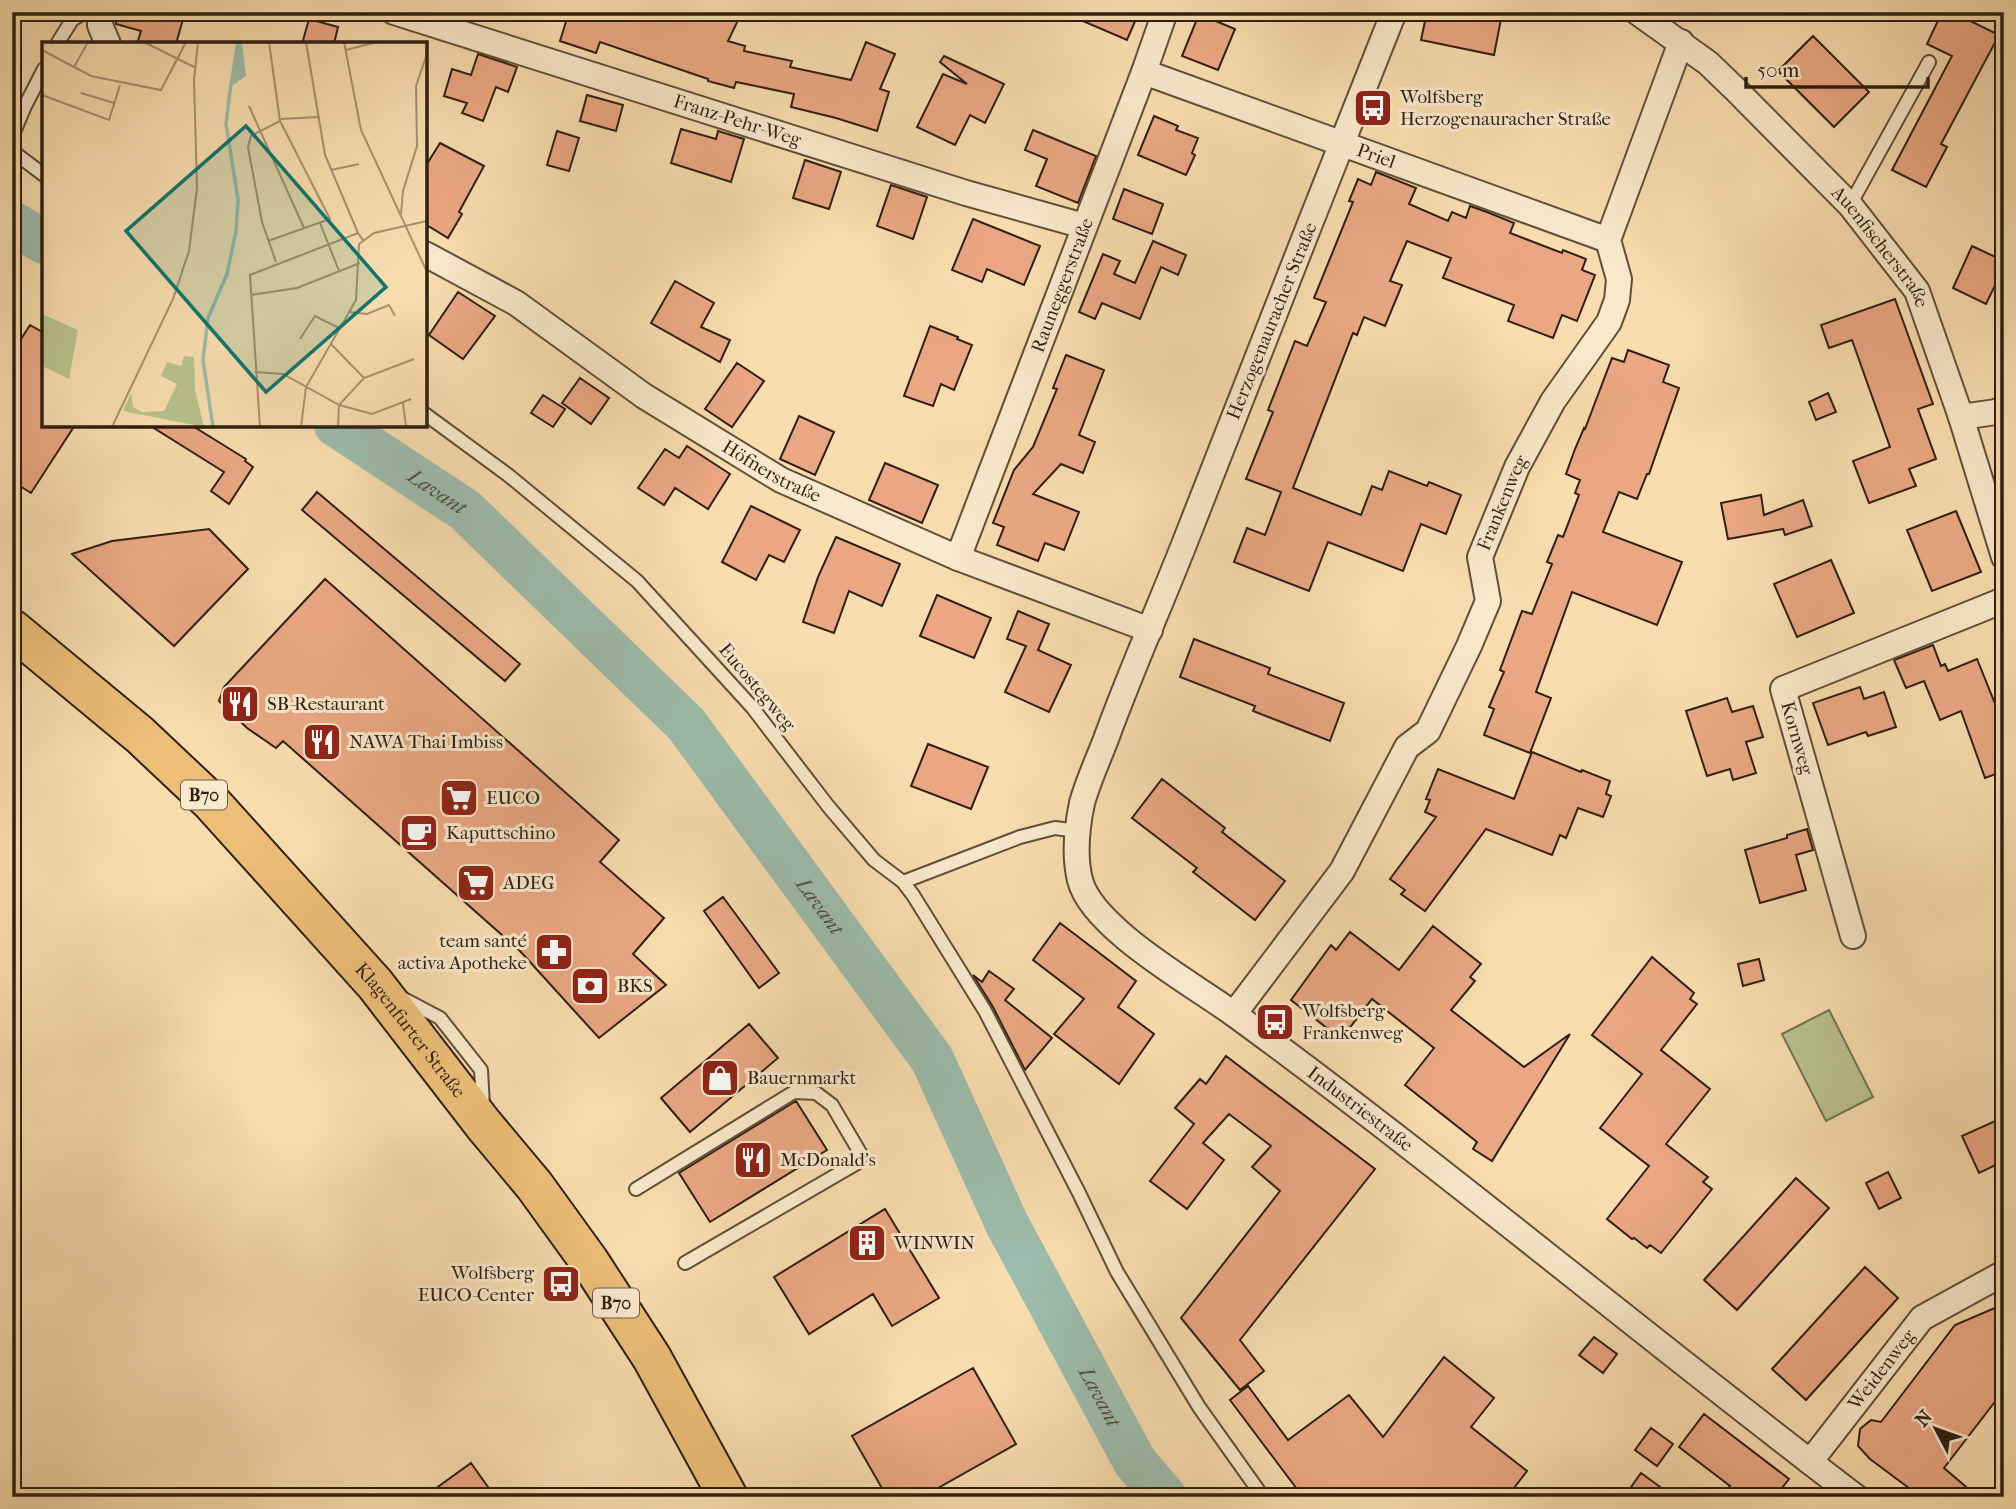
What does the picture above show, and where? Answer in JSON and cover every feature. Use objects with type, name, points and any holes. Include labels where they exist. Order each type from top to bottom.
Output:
[{"type":"main road","name":"Klagenfurter Straße","points":[[12,629],[140,735],[211,802],[374,984],[534,1185],[589,1261],[652,1358],[728,1497]]},
{"type":"street","points":[[101,12],[100,25],[107,42]]},
{"type":"street","name":"Franz-Pehr-Weg","points":[[394,12],[966,193],[1084,226]]},
{"type":"street","name":"Rauneggerstraße","points":[[958,558],[1165,12]]},
{"type":"street","name":"Herzogenauracher Straße","points":[[1150,630],[1394,12]]},
{"type":"street","name":"Auenfischerstraße","points":[[1637,12],[1708,63],[1850,205],[1917,291],[1961,417],[2004,557]]},
{"type":"street","points":[[1608,240],[1681,42]]},
{"type":"street","name":"Priel","points":[[1144,72],[1608,240]]},
{"type":"street","name":"Frankenweg","points":[[1234,1014],[1342,871],[1407,747],[1428,731],[1488,601],[1480,557],[1517,467],[1553,401],[1609,322],[1618,300],[1619,279],[1608,240]]},
{"type":"street","name":"Höfnerstraße","points":[[427,255],[516,303],[645,396],[781,480],[958,558],[1150,630]]},
{"type":"street","points":[[1961,417],[1996,412],[2004,408]]},
{"type":"street","name":"Kornweg","points":[[1853,936],[1783,689],[2004,600]]},
{"type":"street","name":"Industriestraße","points":[[1150,630],[1083,800],[1077,831],[1079,875],[1084,891],[1098,911],[1168,971],[1234,1014],[1478,1200],[1638,1329],[1856,1497]]},
{"type":"street","name":"Weidenweg","points":[[1810,1462],[1922,1318],[2004,1273]]},
{"type":"lane","points":[[58,42],[72,20],[85,12]]},
{"type":"lane","points":[[1850,205],[1929,62]]},
{"type":"lane","points":[[12,137],[42,73]]},
{"type":"lane","points":[[12,151],[42,174]]},
{"type":"lane","name":"Eucostegweg","points":[[427,415],[509,475],[637,581],[752,708],[874,860],[903,882]]},
{"type":"lane","points":[[1077,831],[1055,828],[1020,837],[903,882],[985,1011],[1117,1272],[1199,1407],[1263,1497]]},
{"type":"lane","points":[[636,1189],[794,1092],[816,1093],[832,1105],[862,1156],[857,1163],[685,1263]]},
{"type":"green space","points":[[1829,1010],[1873,1097],[1826,1121],[1782,1034]]},
{"type":"building","points":[[116,12],[185,12],[177,42],[138,42],[141,31],[116,24]]},
{"type":"building","points":[[569,12],[742,12],[728,41],[745,46],[744,51],[792,61],[790,67],[851,80],[866,42],[895,54],[880,89],[889,92],[877,131],[791,107],[794,94],[736,82],[734,88],[600,42],[596,53],[560,41]]},
{"type":"building","points":[[1062,12],[1139,12],[1127,40]]},
{"type":"building","points":[[1427,12],[1469,12],[1501,19],[1494,55],[1421,40]]},
{"type":"building","points":[[1942,12],[1952,12],[1999,35],[1941,144],[1947,147],[1926,187],[1892,170],[1952,56],[1927,44]]},
{"type":"building","points":[[1199,14],[1235,29],[1218,70],[1182,56]]},
{"type":"building","points":[[309,19],[338,27],[334,42],[303,42]]},
{"type":"building","points":[[1813,36],[1869,92],[1834,127],[1778,71]]},
{"type":"building","points":[[478,54],[517,67],[508,92],[496,87],[483,121],[462,113],[467,103],[444,96],[452,69],[471,75]]},
{"type":"building","points":[[944,56],[1004,84],[985,123],[970,115],[955,145],[917,127],[943,74],[967,84],[940,62]]},
{"type":"building","points":[[587,95],[623,105],[616,131],[580,121]]},
{"type":"building","points":[[1154,116],[1178,126],[1176,130],[1198,138],[1192,153],[1195,155],[1186,175],[1138,155]]},
{"type":"building","points":[[681,129],[716,139],[718,131],[744,139],[731,182],[671,163]]},
{"type":"building","points":[[1033,130],[1096,156],[1078,203],[1036,186],[1047,159],[1025,150]]},
{"type":"building","points":[[557,131],[579,138],[569,171],[547,165]]},
{"type":"building","points":[[440,143],[484,166],[448,238],[427,225],[427,164]]},
{"type":"building","points":[[805,160],[841,172],[829,209],[793,198]]},
{"type":"building","points":[[1376,172],[1416,188],[1409,204],[1448,221],[1452,212],[1466,218],[1470,206],[1487,212],[1514,223],[1510,233],[1586,259],[1582,270],[1595,275],[1577,321],[1562,315],[1553,338],[1508,321],[1514,305],[1443,278],[1451,258],[1407,241],[1390,281],[1402,285],[1385,326],[1364,317],[1357,335],[1353,333],[1293,488],[1361,515],[1372,486],[1382,490],[1389,471],[1427,486],[1429,482],[1461,495],[1446,534],[1421,524],[1403,571],[1328,542],[1309,591],[1234,562],[1247,528],[1265,535],[1281,492],[1246,479],[1273,412],[1268,410],[1295,341],[1307,346],[1326,302],[1314,298],[1353,202],[1349,201],[1358,179],[1371,185]]},
{"type":"building","points":[[891,185],[927,197],[913,239],[877,226]]},
{"type":"building","points":[[1124,189],[1163,204],[1152,234],[1113,219]]},
{"type":"building","points":[[973,219],[1040,246],[1024,285],[987,269],[982,282],[952,270]]},
{"type":"building","points":[[1153,241],[1186,255],[1178,275],[1161,267],[1140,319],[1102,303],[1095,319],[1079,312],[1103,254],[1120,261],[1114,274],[1135,283]]},
{"type":"building","points":[[1972,246],[2004,261],[2004,267],[1986,304],[1953,288]]},
{"type":"building","points":[[675,281],[714,303],[701,327],[730,340],[720,362],[651,323]]},
{"type":"building","points":[[458,292],[495,316],[463,359],[429,335]]},
{"type":"building","points":[[1895,299],[1933,404],[1918,409],[1936,459],[1909,469],[1916,486],[1869,503],[1853,461],[1890,447],[1852,340],[1829,348],[1821,325]]},
{"type":"building","points":[[30,325],[42,332],[42,427],[74,427],[31,493],[12,481],[12,353]]},
{"type":"building","points":[[930,326],[972,345],[954,390],[941,384],[933,406],[904,396]]},
{"type":"building","points":[[1628,350],[1669,365],[1663,382],[1679,388],[1649,474],[1637,499],[1619,492],[1603,532],[1682,562],[1657,625],[1572,592],[1536,692],[1551,698],[1530,753],[1484,735],[1494,709],[1489,707],[1504,672],[1500,670],[1522,611],[1532,614],[1552,564],[1547,562],[1558,535],[1563,537],[1579,495],[1575,493],[1580,480],[1566,474],[1575,449],[1612,358],[1624,362]]},
{"type":"building","points":[[1066,355],[1104,370],[1079,435],[1095,442],[1083,473],[1061,464],[1033,494],[1079,512],[1064,550],[1045,543],[1038,561],[997,545],[1004,527],[993,523],[1014,470],[1033,447],[1057,389],[1053,388]]},
{"type":"building","points":[[737,363],[764,381],[732,427],[705,409]]},
{"type":"building","points":[[580,378],[609,398],[591,424],[562,403]]},
{"type":"building","points":[[1828,393],[1836,412],[1816,420],[1809,402]]},
{"type":"building","points":[[543,395],[565,409],[553,427],[531,413]]},
{"type":"building","points":[[799,416],[834,432],[815,475],[780,459]]},
{"type":"building","points":[[152,427],[194,427],[246,459],[253,467],[229,504],[211,491],[224,472]]},
{"type":"building","points":[[687,446],[730,474],[708,509],[675,488],[664,505],[638,488],[665,449],[679,458]]},
{"type":"building","points":[[885,463],[938,485],[922,523],[869,500]]},
{"type":"building","points":[[317,492],[520,664],[505,681],[302,510]]},
{"type":"building","points":[[1761,495],[1764,515],[1803,500],[1812,526],[1785,535],[1783,529],[1728,539],[1721,503]]},
{"type":"building","points":[[751,506],[800,530],[784,562],[769,555],[756,580],[722,562]]},
{"type":"building","points":[[1956,511],[1981,572],[1932,591],[1907,530]]},
{"type":"building","points":[[209,529],[248,569],[174,646],[72,554],[112,541]]},
{"type":"building","points":[[836,537],[900,564],[882,606],[849,591],[834,633],[803,622],[818,577]]},
{"type":"building","points":[[1831,560],[1854,613],[1797,637],[1774,584]]},
{"type":"building","name":"EUCO","points":[[325,579],[619,840],[600,862],[664,918],[633,954],[666,985],[599,1038],[520,951],[283,741],[276,748],[247,728],[219,701],[224,687]]},
{"type":"building","points":[[937,595],[991,618],[974,658],[920,636]]},
{"type":"building","points":[[1018,611],[1049,624],[1038,650],[1071,665],[1049,712],[1005,692],[1026,646],[1007,639]]},
{"type":"building","points":[[1194,639],[1270,668],[1268,674],[1344,703],[1330,741],[1253,711],[1255,706],[1180,677]]},
{"type":"building","points":[[1933,645],[1941,666],[1945,664],[1948,671],[1977,659],[2004,726],[2004,771],[1985,778],[1961,711],[1940,720],[1924,681],[1906,688],[1894,660]]},
{"type":"building","points":[[1860,687],[1864,699],[1884,692],[1896,727],[1868,736],[1866,732],[1828,745],[1813,703]]},
{"type":"building","points":[[1727,698],[1732,712],[1753,706],[1763,737],[1746,742],[1756,773],[1733,780],[1730,769],[1707,776],[1686,711]]},
{"type":"building","points":[[928,744],[988,767],[971,809],[911,786]]},
{"type":"building","points":[[1532,752],[1610,781],[1606,794],[1611,796],[1603,817],[1578,808],[1566,838],[1560,835],[1552,855],[1486,829],[1425,911],[1401,894],[1405,890],[1390,879],[1436,817],[1425,812],[1430,800],[1426,799],[1438,769],[1514,799]]},
{"type":"building","points":[[1162,779],[1225,828],[1222,832],[1285,881],[1255,920],[1193,872],[1197,868],[1132,818]]},
{"type":"building","points":[[1807,829],[1813,850],[1796,855],[1806,890],[1760,903],[1745,850],[1787,838],[1787,835]]},
{"type":"building","points":[[723,897],[779,973],[759,988],[704,911]]},
{"type":"building","points":[[1060,923],[1136,981],[1118,1007],[1154,1034],[1119,1084],[1054,1034],[1084,999],[1033,960]]},
{"type":"building","points":[[1433,926],[1481,964],[1470,977],[1475,981],[1451,1010],[1524,1067],[1570,1034],[1492,1161],[1473,1149],[1477,1142],[1405,1085],[1434,1048],[1372,999],[1341,1039],[1291,1000],[1331,945],[1336,950],[1350,932],[1399,970]]},
{"type":"building","points":[[1652,957],[1694,993],[1690,999],[1697,1004],[1661,1050],[1710,1089],[1666,1144],[1708,1177],[1703,1182],[1712,1189],[1661,1253],[1650,1245],[1647,1248],[1632,1239],[1607,1219],[1649,1166],[1600,1128],[1642,1074],[1592,1035]]},
{"type":"building","points":[[1759,959],[1764,980],[1743,986],[1738,964]]},
{"type":"building","points":[[989,971],[1014,989],[1005,1000],[1052,1038],[1025,1070],[993,1007],[973,975],[982,982]]},
{"type":"building","name":"Bauernmarkt","points":[[749,1024],[778,1058],[690,1132],[661,1098]]},
{"type":"building","points":[[1226,1056],[1375,1169],[1240,1340],[1264,1371],[1240,1390],[1181,1318],[1280,1191],[1252,1167],[1271,1146],[1229,1114],[1203,1143],[1224,1160],[1187,1209],[1150,1181],[1194,1124],[1175,1108],[1200,1079],[1206,1084]]},
{"type":"building","name":"McDonald's","points":[[796,1101],[827,1150],[710,1222],[679,1173]]},
{"type":"building","points":[[2004,1117],[2004,1161],[1979,1173],[1962,1136]]},
{"type":"building","points":[[1888,1172],[1901,1198],[1879,1209],[1866,1183]]},
{"type":"building","points":[[1796,1178],[1829,1208],[1737,1310],[1704,1280]]},
{"type":"building","name":"WINWIN","points":[[885,1209],[939,1298],[892,1326],[873,1294],[809,1334],[774,1277]]},
{"type":"building","points":[[1865,1267],[1898,1298],[1806,1400],[1772,1369]]},
{"type":"building","points":[[2004,1304],[2004,1390],[1944,1468],[1978,1497],[1921,1497],[1870,1459],[1858,1446],[1860,1429],[1871,1420],[1881,1422],[1955,1325]]},
{"type":"building","points":[[1594,1337],[1617,1354],[1603,1373],[1579,1355]]},
{"type":"building","points":[[1444,1357],[1494,1398],[1471,1427],[1527,1471],[1507,1497],[1303,1497],[1230,1400],[1248,1386],[1288,1440],[1349,1395],[1383,1437]]},
{"type":"building","points":[[973,1368],[1016,1444],[922,1497],[887,1497],[852,1436]]},
{"type":"building","points":[[1704,1414],[1789,1479],[1775,1497],[1721,1497],[1730,1486],[1679,1447]]},
{"type":"building","points":[[1651,1428],[1673,1444],[1657,1466],[1635,1450]]},
{"type":"building","points":[[471,1463],[495,1497],[424,1497]]},
{"type":"building","points":[[1641,1473],[1674,1497],[1624,1497]]},
{"type":"waterway","name":"Lavant","points":[[12,223],[42,241]]},
{"type":"waterway","name":"Lavant","points":[[339,427],[465,510],[686,724],[932,1059],[1007,1224],[1135,1462],[1165,1497]]},
{"type":"place","name":"Wolfsberg Herzogenauracher Straße","points":[[1373,108]]},
{"type":"place","name":"SB-Restaurant","points":[[240,704]]},
{"type":"place","name":"NAWA Thai Imbiss","points":[[322,742]]},
{"type":"place","name":"EUCO","points":[[459,798]]},
{"type":"place","name":"Kaputtschino","points":[[419,833]]},
{"type":"place","name":"ADEG","points":[[476,883]]},
{"type":"place","name":"team santé activa Apotheke","points":[[554,952]]},
{"type":"place","name":"BKS","points":[[590,986]]},
{"type":"place","name":"Wolfsberg Frankenweg","points":[[1275,1022]]},
{"type":"place","name":"Bauernmarkt","points":[[720,1078]]},
{"type":"place","name":"McDonald's","points":[[753,1160]]},
{"type":"place","name":"WINWIN","points":[[867,1243]]},
{"type":"place","name":"Wolfsberg EUCO-Center","points":[[561,1284]]}]
